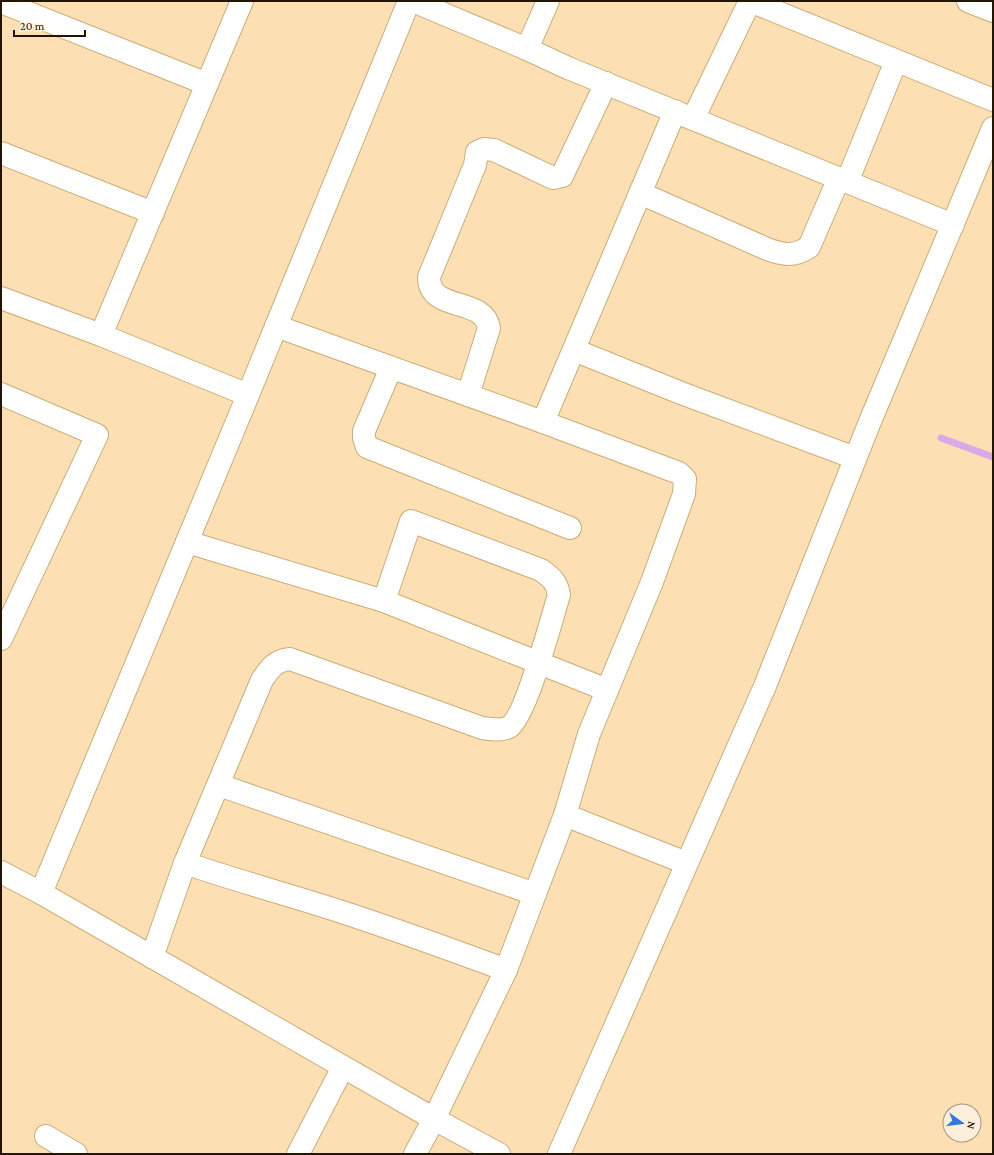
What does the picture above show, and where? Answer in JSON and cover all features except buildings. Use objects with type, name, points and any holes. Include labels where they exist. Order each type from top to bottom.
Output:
[{"type":"street","points":[[101,335],[242,1]]},
{"type":"street","points":[[41,893],[248,395],[409,1]]},
{"type":"street","points":[[413,1],[528,48],[606,83],[953,225]]},
{"type":"street","points":[[528,48],[548,1]]},
{"type":"street","points":[[543,422],[640,193],[750,1],[993,100]]},
{"type":"street","points":[[968,1],[993,11]]},
{"type":"street","points":[[1,2],[207,84]]},
{"type":"street","points":[[640,193],[779,254],[791,255],[800,253],[809,247],[843,180],[896,61]]},
{"type":"street","points":[[468,395],[489,328],[488,321],[481,313],[439,297],[432,292],[429,286],[429,276],[475,165],[478,152],[484,149],[494,150],[553,178],[562,176],[606,83]]},
{"type":"street","points":[[559,1154],[765,686],[855,458],[993,128]]},
{"type":"street","points":[[1,153],[153,213]]},
{"type":"street","points":[[1,298],[101,335],[248,395]]},
{"type":"street","points":[[276,326],[543,422],[679,473],[685,479],[684,494],[652,582],[589,734],[565,816],[506,970],[434,1119],[415,1154]]},
{"type":"street","points":[[574,350],[681,393],[855,458]]},
{"type":"street","points":[[391,368],[364,430],[364,438],[368,447],[570,528]]},
{"type":"street","points":[[1,394],[97,435],[1,639]]},
{"type":"street","points":[[152,957],[185,863],[262,680],[273,664],[290,659],[482,728],[500,729],[509,727],[517,717],[539,662],[559,595],[557,584],[541,570],[411,521],[384,601]]},
{"type":"street","points":[[187,542],[384,601],[607,690]]},
{"type":"street","points":[[219,785],[535,894]]},
{"type":"street","points":[[565,816],[686,863]]},
{"type":"street","points":[[185,863],[236,881],[273,890],[344,913],[506,970]]},
{"type":"street","points":[[1,872],[41,893],[434,1119],[499,1154]]},
{"type":"street","points":[[298,1154],[343,1067]]},
{"type":"street","points":[[46,1136],[76,1154]]},
{"type":"waterway","points":[[941,438],[993,457]]}]
